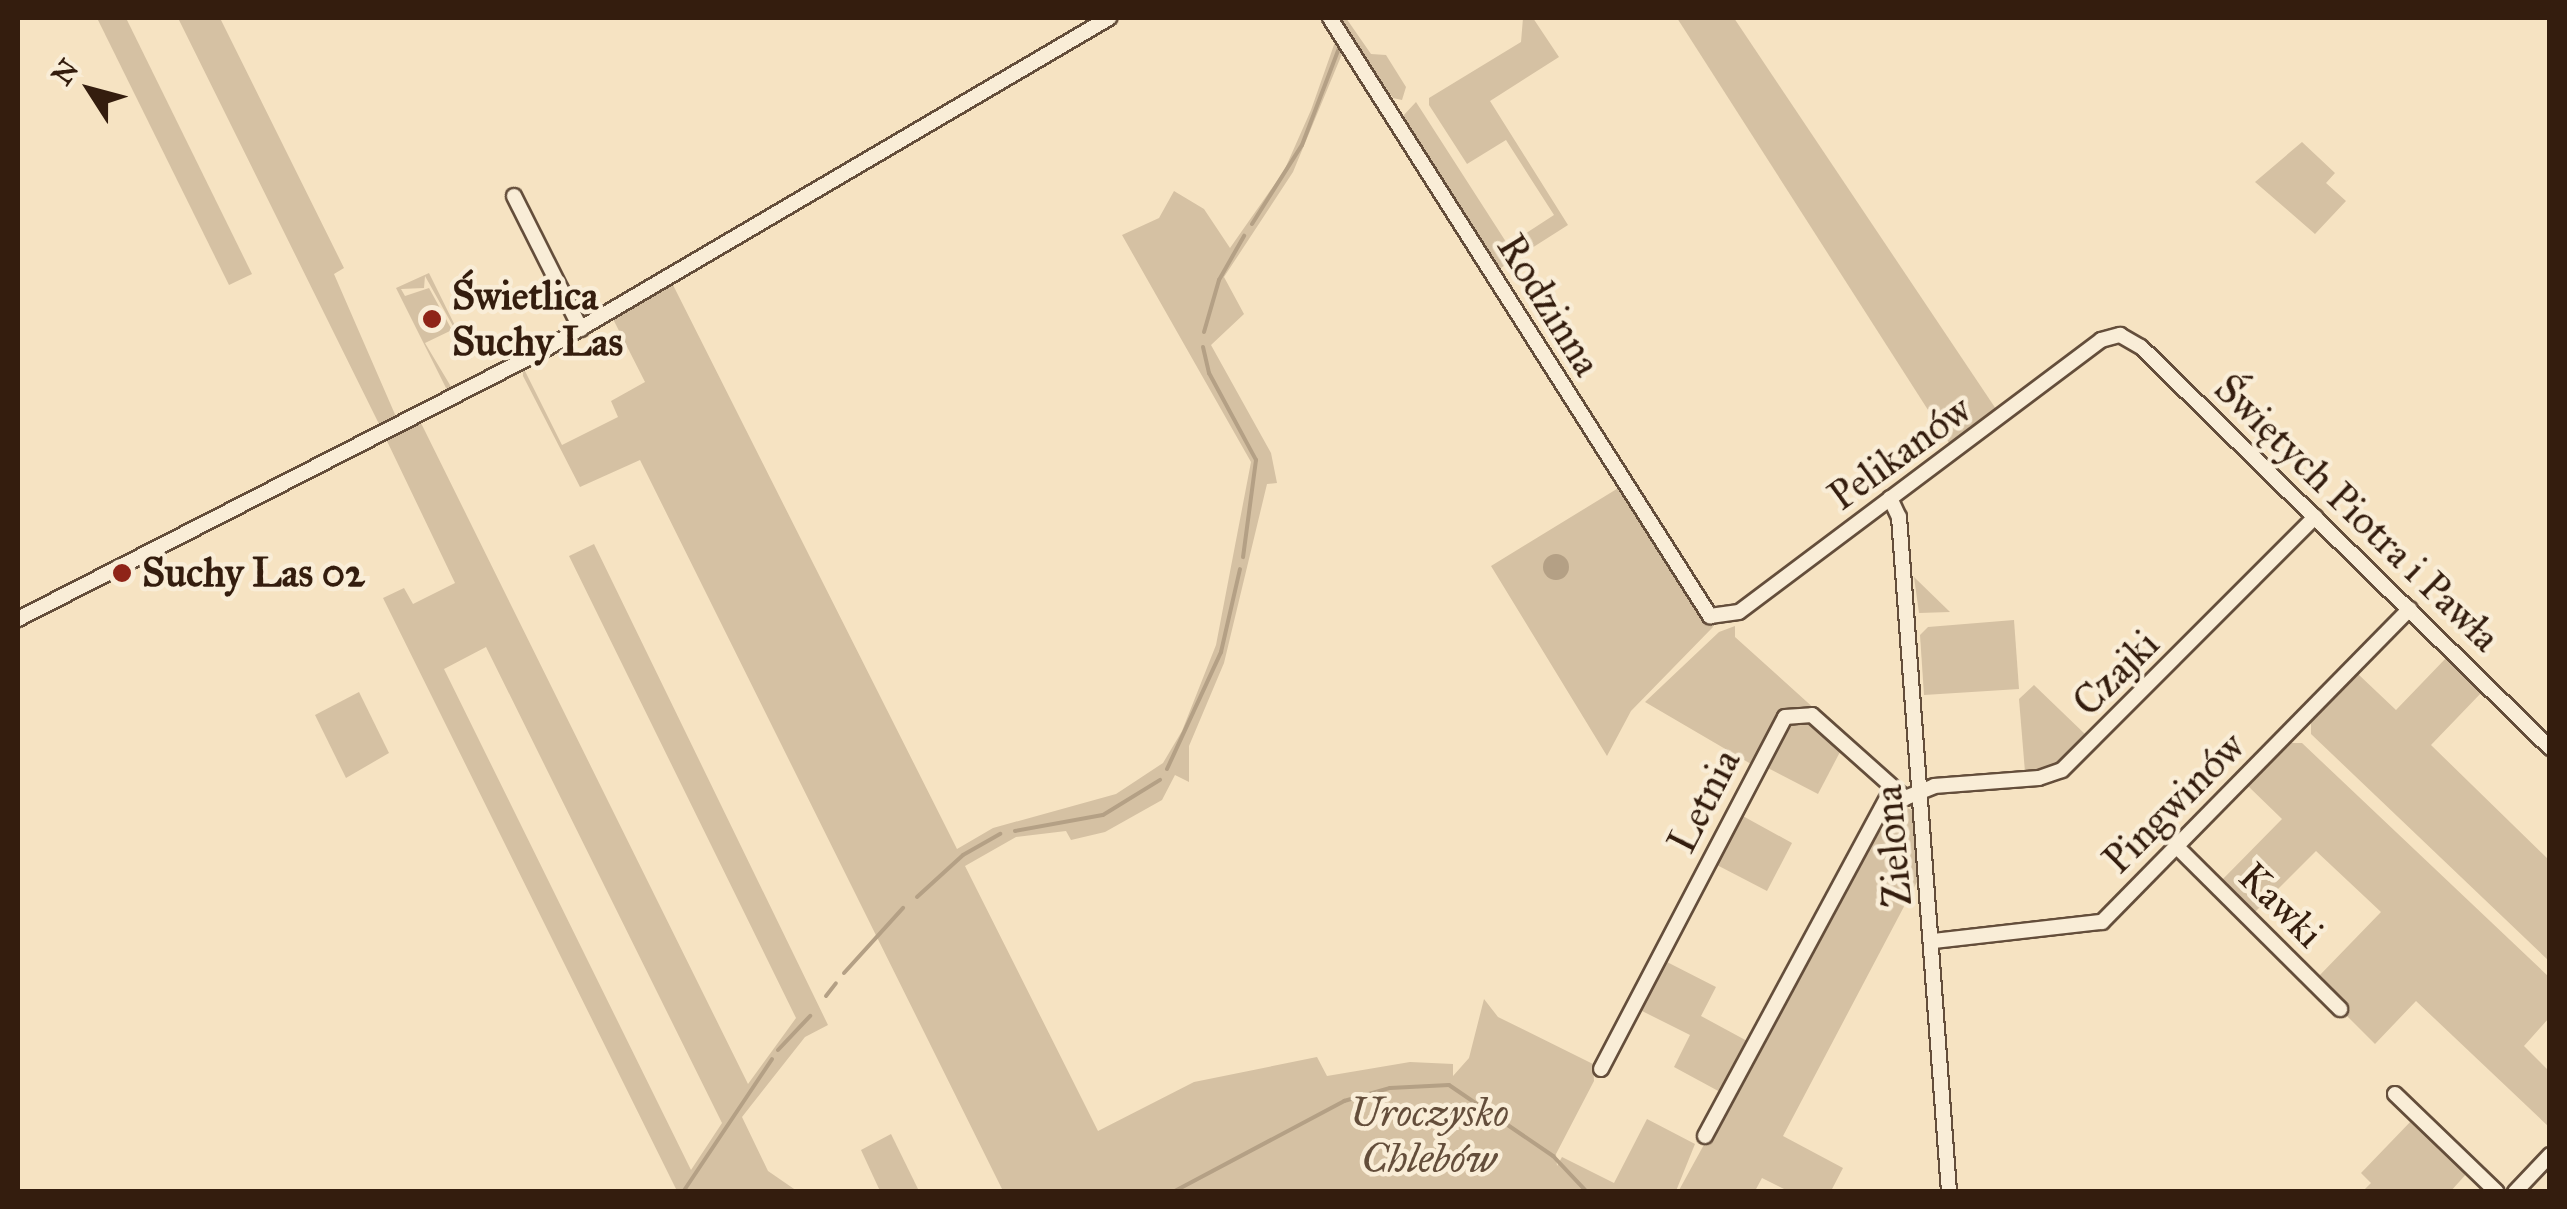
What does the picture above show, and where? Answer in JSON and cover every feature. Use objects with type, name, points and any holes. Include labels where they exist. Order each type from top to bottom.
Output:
[{"type":"street","points":[[18,619],[581,329],[1109,18]]},
{"type":"street","name":"Rodzinna","points":[[1330,18],[1689,588],[1704,611],[1720,619]]},
{"type":"street","points":[[514,196],[581,329]]},
{"type":"street","name":"Pelikanów","points":[[1720,619],[1739,612],[2114,335]]},
{"type":"street","name":"Świętych Piotra i Pawła","points":[[2114,335],[2141,347],[2550,748]]},
{"type":"street","name":"Zielona","points":[[1890,498],[1898,517],[1922,792],[1949,1192]]},
{"type":"street","name":"Czajki","points":[[1922,792],[2062,770],[2315,517]]},
{"type":"street","name":"Pingwinów","points":[[1934,941],[2102,922],[2410,610]]},
{"type":"street","name":"Letnia","points":[[1601,1070],[1785,717],[1812,715],[1891,790]]},
{"type":"street","points":[[1705,1136],[1891,790],[1905,798],[1922,792]]},
{"type":"street","name":"Kawki","points":[[2176,848],[2340,1008]]},
{"type":"street","points":[[2395,1094],[2497,1192]]},
{"type":"street","points":[[2514,1192],[2550,1154]]},
{"type":"green space","points":[[97,18],[126,18],[252,274],[229,285]]},
{"type":"green space","points":[[178,18],[220,18],[344,268],[334,274],[397,419],[380,426]]},
{"type":"green space","name":"Uroczysko Chlebów","points":[[1320,18],[1377,107],[1342,54],[1293,172],[1224,277],[1244,314],[1211,345],[1271,453],[1277,483],[1267,484],[1224,663],[1189,746],[1189,782],[1175,775],[1162,800],[1105,832],[1071,840],[1066,831],[1016,837],[965,866],[1098,1131],[1194,1082],[1317,1057],[1327,1076],[1410,1062],[1453,1064],[1453,1076],[1469,1058],[1484,999],[1498,1017],[1593,1064],[1594,1081],[1556,1154],[1557,1166],[1562,1157],[1614,1183],[1647,1119],[1695,1144],[1676,1191],[1003,1191],[640,460],[580,487],[523,376],[523,367],[562,445],[618,417],[611,401],[645,382],[613,319],[671,281],[957,849],[993,828],[1116,794],[1163,763],[1182,731],[1216,645],[1251,462],[1122,235],[1159,218],[1174,191],[1204,209],[1230,248],[1284,171],[1311,110],[1335,42]]},
{"type":"green space","points":[[1336,18],[1346,18],[1371,54],[1386,55],[1406,87],[1402,100],[1393,98]]},
{"type":"green space","points":[[1523,18],[1533,18],[1559,57],[1490,101],[1568,225],[1496,271],[1402,117],[1416,102],[1508,245],[1554,215],[1506,140],[1467,164],[1429,105],[1429,98],[1521,42]]},
{"type":"green space","points":[[1677,18],[1734,18],[2000,415],[1953,449]]},
{"type":"green space","points":[[2302,142],[2335,173],[2326,183],[2346,201],[2315,234],[2255,182]]},
{"type":"green space","points":[[429,273],[472,360],[425,276],[424,288],[401,289],[405,296],[429,288],[452,330],[425,343],[453,390],[448,392],[396,288]]},
{"type":"green space","points":[[420,421],[748,1084],[796,1018],[569,556],[594,544],[828,1025],[805,1037],[742,1117],[768,1171],[797,1191],[677,1191],[383,598],[404,588],[413,604],[455,583],[386,439]],"holes":[[[486,647],[722,1123],[691,1170],[444,669]]]},
{"type":"green space","points":[[1620,487],[1713,627],[1631,711],[1607,756],[1491,566]]},
{"type":"green space","points":[[1914,577],[1950,612],[1919,613]]},
{"type":"green space","points":[[2014,620],[2019,689],[1924,695],[1920,635],[1928,627]]},
{"type":"green space","points":[[1735,626],[1735,637],[1817,711],[1784,712],[1751,764],[1645,702],[1719,632]]},
{"type":"green space","points":[[2447,657],[2482,692],[2431,745],[2549,860],[2549,961],[2311,734],[2311,721],[2358,674],[2396,710]]},
{"type":"green space","points":[[2034,685],[2087,736],[2065,762],[2025,772],[2019,699]]},
{"type":"green space","points":[[359,692],[389,753],[346,778],[315,715]]},
{"type":"green space","points":[[1795,719],[1816,727],[1840,752],[1818,794],[1766,767]]},
{"type":"green space","points":[[2288,743],[2302,743],[2549,977],[2549,1018],[2524,1046],[2549,1071],[2549,1127],[2416,1001],[2375,1044],[2345,1014],[2350,1009],[2318,977],[2381,912],[2316,851],[2253,914],[2221,881],[2282,819],[2248,786]]},
{"type":"green space","points":[[1892,802],[1917,812],[1918,880],[1783,1136],[1843,1168],[1831,1191],[1788,1191],[1762,1178],[1755,1191],[1678,1192]]},
{"type":"green space","points":[[1741,815],[1792,843],[1767,891],[1715,864]]},
{"type":"green space","points":[[1665,961],[1716,987],[1701,1016],[1749,1042],[1722,1093],[1674,1067],[1690,1035],[1640,1010]]},
{"type":"green space","points":[[2413,1119],[2468,1172],[2450,1192],[2363,1191],[2371,1183],[2361,1173]]},
{"type":"green space","points":[[891,1134],[919,1191],[880,1191],[861,1150]]},
{"type":"shaded area","points":[[1556,554],[1566,557],[1566,577],[1556,580],[1546,577],[1543,567],[1546,557]]},
{"type":"waterway","points":[[1252,224],[1302,145],[1339,48]]},
{"type":"waterway","points":[[1204,332],[1219,280],[1244,236]]},
{"type":"waterway","points":[[1203,347],[1209,373],[1256,460],[1243,557]]},
{"type":"waterway","points":[[1167,769],[1221,652],[1240,569]]},
{"type":"waterway","points":[[1015,831],[1103,815],[1160,780]]},
{"type":"waterway","points":[[917,897],[963,855],[1000,834]]},
{"type":"waterway","points":[[844,973],[903,908]]},
{"type":"waterway","points":[[826,996],[836,983]]},
{"type":"waterway","points":[[778,1050],[810,1016]]},
{"type":"waterway","points":[[683,1192],[772,1059]]},
{"type":"waterway","points":[[1173,1192],[1344,1101],[1390,1088],[1449,1085],[1553,1156],[1587,1192]]},
{"type":"place","name":"Świetlica Suchy Las","points":[[432,319]]},
{"type":"place","name":"Suchy Las 02","points":[[122,573]]}]
